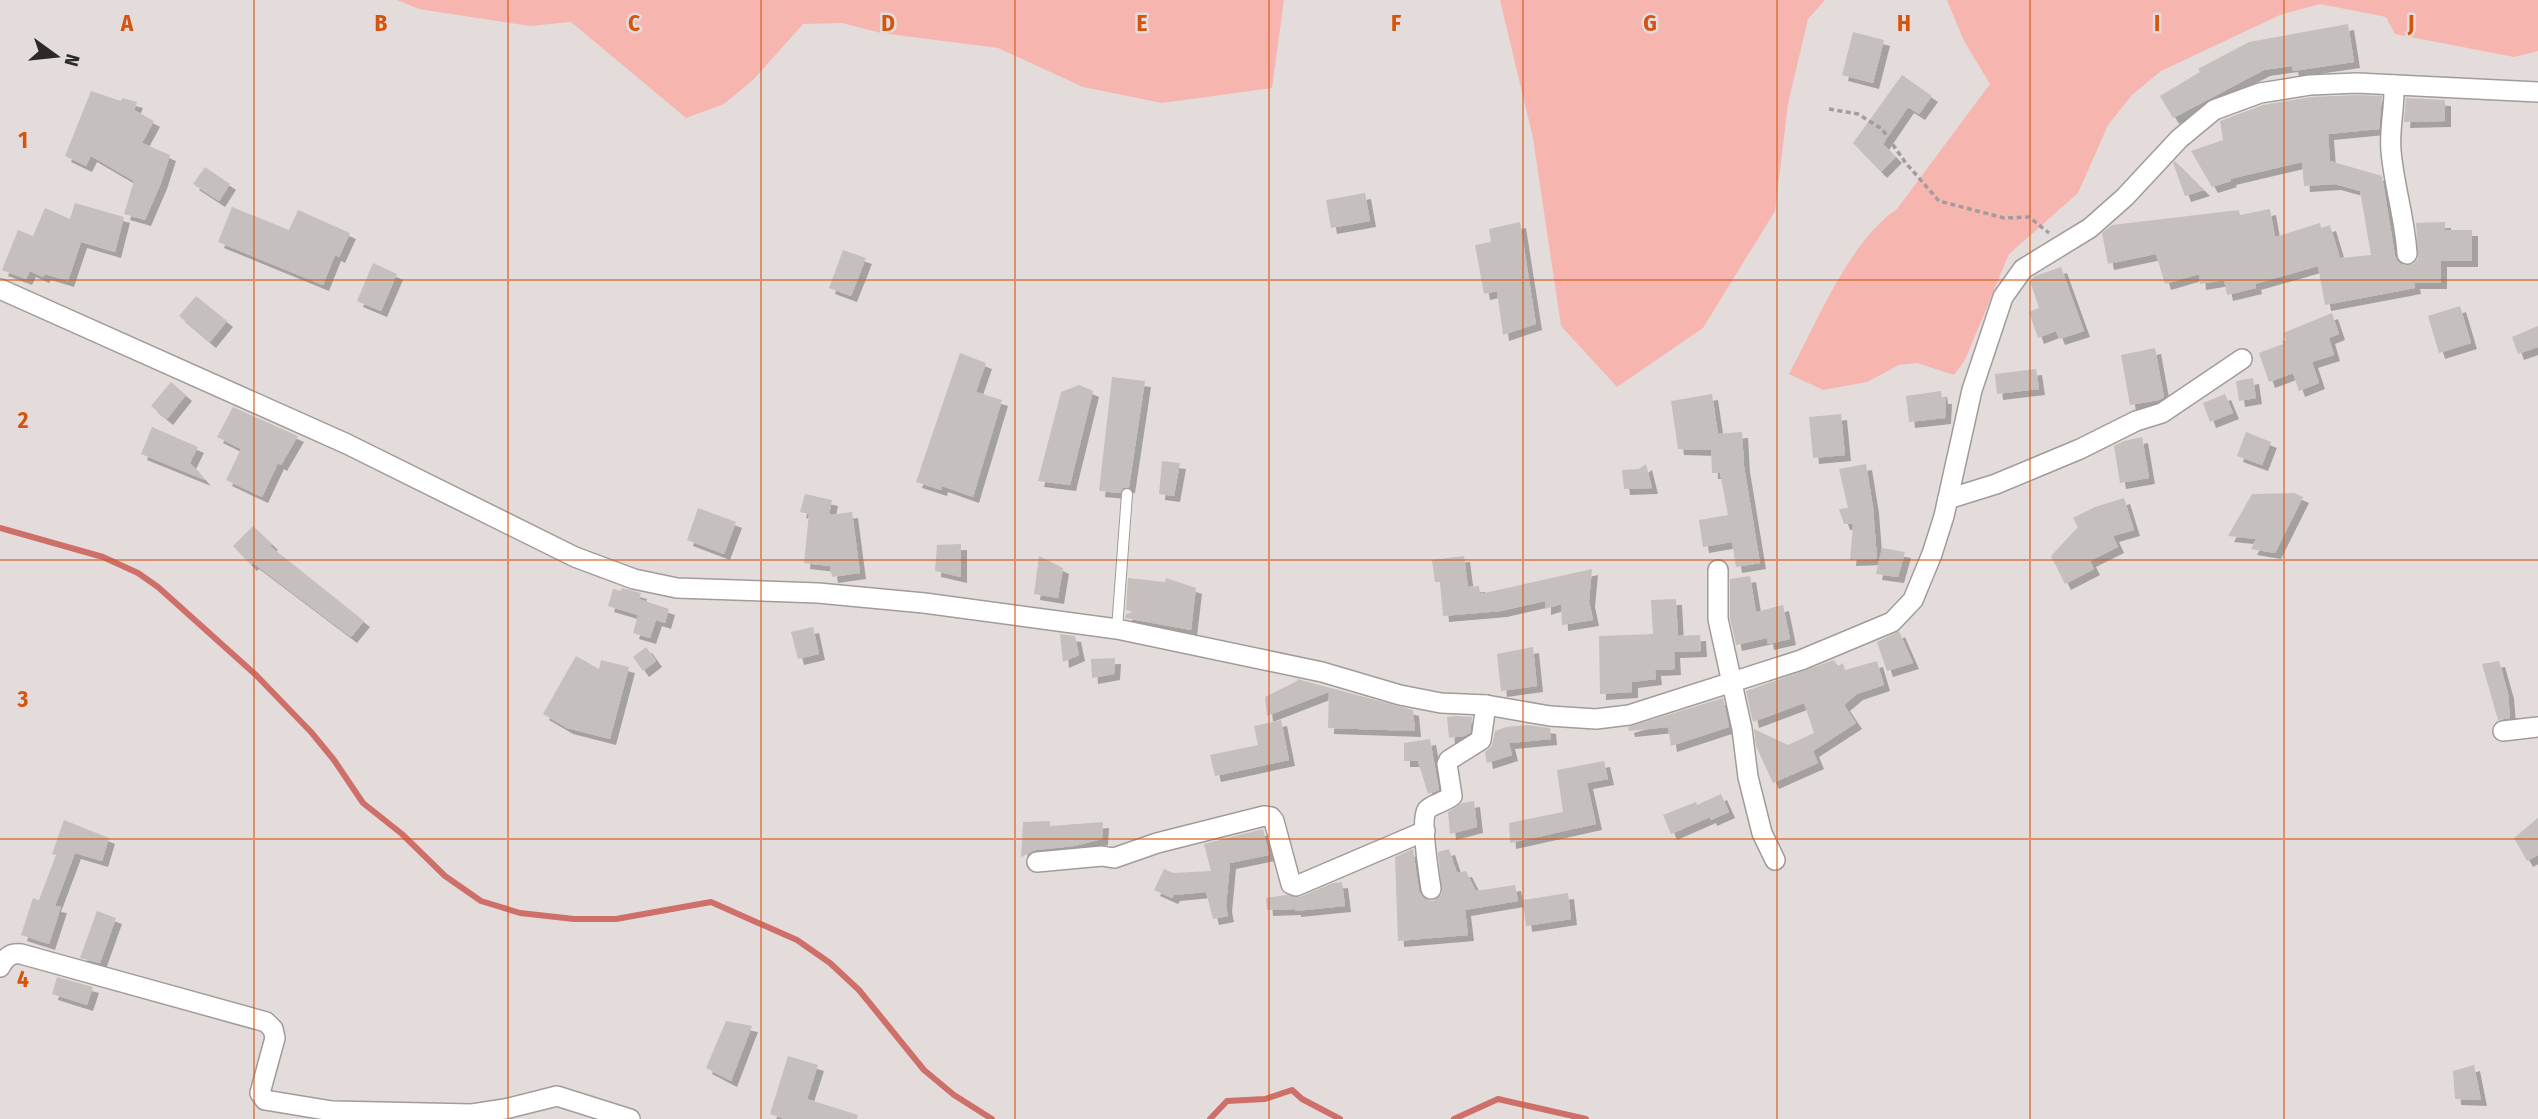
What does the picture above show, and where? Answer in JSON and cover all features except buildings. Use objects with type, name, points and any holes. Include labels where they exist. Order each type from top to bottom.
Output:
[{"type":"street","points":[[1,291],[347,444],[575,557],[634,579],[677,588],[818,593],[924,603],[1117,629],[1322,671],[1400,695],[1441,703],[1486,705],[1550,716],[1596,719],[1629,715],[1801,660],[1892,622],[1913,600],[1932,554],[1948,499],[1972,390],[2003,298],[2023,269],[2090,228],[2125,197],[2179,139],[2214,110],[2260,93],[2310,85],[2357,83],[2538,92]]},
{"type":"street","points":[[2394,85],[2391,147],[2407,254]]},
{"type":"street","points":[[1948,499],[1996,484],[2080,449],[2136,421],[2162,413],[2242,359]]},
{"type":"street","points":[[1718,570],[1718,619],[1742,729],[1748,777],[1762,833],[1775,860]]},
{"type":"street","points":[[1431,889],[1425,816],[1429,808],[1452,796],[1447,764],[1449,760],[1481,740],[1486,705]]},
{"type":"street","points":[[2503,731],[2538,727]]},
{"type":"street","points":[[1037,862],[1102,856],[1114,858],[1157,843],[1264,816],[1271,817],[1274,821],[1291,884],[1296,886],[1425,831]]},
{"type":"street","points":[[0,967],[7,957],[21,954],[266,1022],[273,1029],[275,1038],[260,1093],[265,1100],[332,1111],[472,1114],[505,1110],[557,1096],[630,1119]]},
{"type":"lane","points":[[1117,629],[1127,494]]},
{"type":"path","points":[[1829,110],[1858,114],[1882,129],[1905,162],[1939,201],[2004,218],[2029,217],[2048,231],[2056,248]]},
{"type":"shaded area","points":[[397,0],[1284,0],[1272,88],[1162,103],[1083,87],[998,48],[881,33],[842,23],[803,24],[753,80],[724,104],[686,118],[571,22],[530,26],[419,9]]},
{"type":"shaded area","points":[[1500,0],[1825,0],[1808,19],[1788,104],[1775,211],[1703,328],[1617,387],[1561,326],[1533,138]]},
{"type":"shaded area","points":[[1947,0],[2538,0],[2538,51],[2514,57],[2395,34],[2386,17],[2320,4],[2280,15],[2161,71],[2132,95],[2108,125],[2078,193],[2009,254],[1965,360],[1954,375],[1917,363],[1899,365],[1867,382],[1823,390],[1789,374],[1836,284],[1864,241],[1897,209],[1990,84],[1964,41]]},
{"type":"waterway","points":[[0,528],[103,557],[138,573],[158,587],[256,675],[311,732],[363,803],[402,834],[445,876],[481,901],[520,913],[574,919],[616,919],[711,902],[797,940],[830,963],[859,990],[924,1070],[954,1095],[992,1119]]},
{"type":"waterway","points":[[1210,1119],[1227,1101],[1265,1099],[1292,1090],[1302,1099],[1340,1119]]},
{"type":"waterway","points":[[1454,1119],[1498,1099],[1586,1119]]}]
